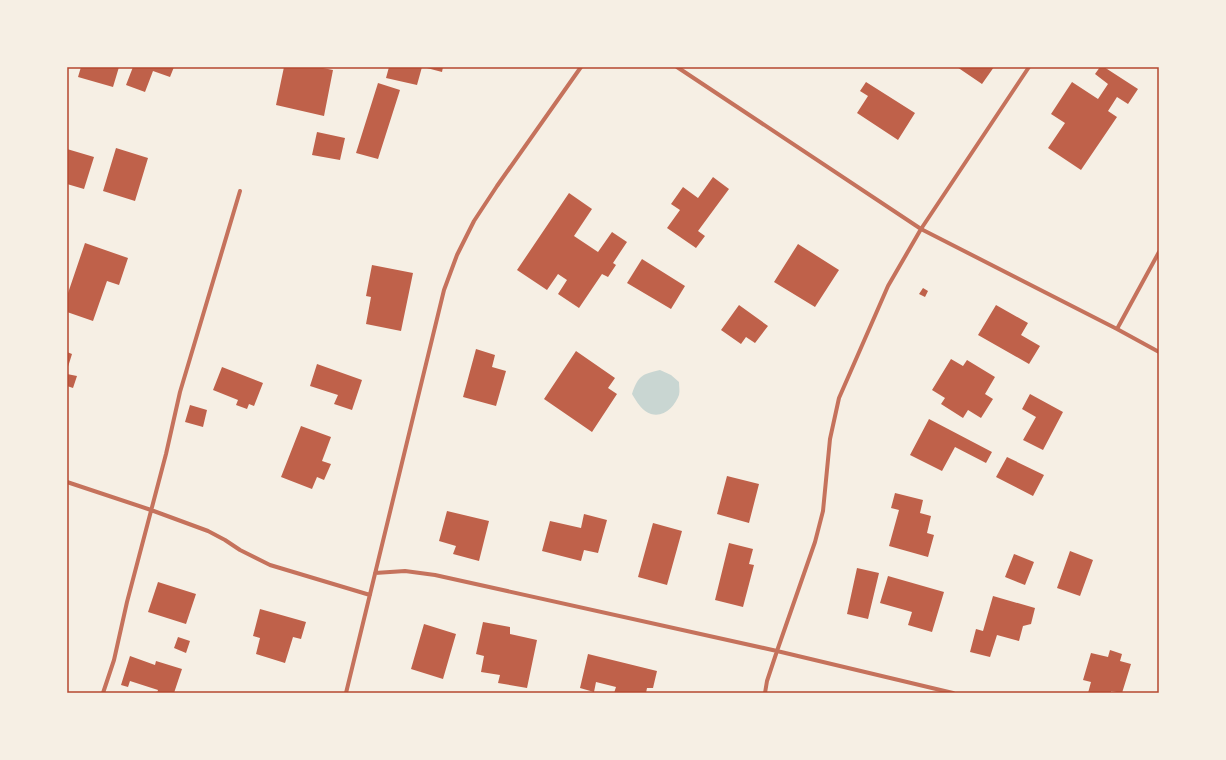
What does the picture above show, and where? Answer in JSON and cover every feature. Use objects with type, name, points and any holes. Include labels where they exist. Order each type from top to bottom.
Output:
[{"type":"street","points":[[346,693],[444,290],[457,255],[474,221],[497,186],[581,67]]},
{"type":"street","points":[[677,67],[921,229],[1117,328],[1159,352]]},
{"type":"street","points":[[765,693],[767,681],[815,542],[821,517],[830,439],[838,398],[888,286],[921,229],[1029,67]]},
{"type":"street","points":[[103,693],[114,660],[127,602],[180,392],[240,191]]},
{"type":"street","points":[[1117,328],[1159,252]]},
{"type":"street","points":[[67,482],[151,510],[208,532],[270,565],[370,595]]},
{"type":"street","points":[[375,573],[405,571],[435,575],[777,651],[953,693]]},
{"type":"shaded area","points":[[660,370],[671,375],[679,382],[679,393],[672,407],[665,413],[656,415],[645,411],[632,394],[636,383],[642,377]]},
{"type":"building","points":[[81,67],[119,67],[113,87],[78,77]]},
{"type":"building","points":[[133,67],[174,67],[170,77],[153,71],[145,92],[126,85]]},
{"type":"building","points":[[284,67],[318,67],[333,70],[324,116],[276,105]]},
{"type":"building","points":[[389,67],[422,67],[417,85],[386,78]]},
{"type":"building","points":[[423,67],[443,67],[442,72]]},
{"type":"building","points":[[957,67],[994,67],[982,84]]},
{"type":"building","points":[[1100,67],[1104,67],[1138,89],[1128,104],[1117,97],[1108,111],[1117,117],[1081,170],[1048,148],[1065,123],[1051,114],[1072,82],[1098,99],[1108,84],[1095,74]]},
{"type":"building","points":[[866,82],[915,113],[898,140],[857,113],[868,96],[860,91]]},
{"type":"building","points":[[378,83],[400,90],[378,159],[356,153]]},
{"type":"building","points":[[317,132],[345,138],[340,160],[312,155]]},
{"type":"building","points":[[116,148],[148,158],[135,201],[103,191]]},
{"type":"building","points":[[67,149],[94,157],[84,189],[67,184]]},
{"type":"building","points":[[713,177],[729,189],[698,231],[705,236],[696,248],[667,228],[680,210],[671,204],[683,187],[698,198]]},
{"type":"building","points":[[569,193],[592,209],[574,236],[598,252],[612,232],[627,242],[613,263],[616,265],[608,277],[602,274],[579,308],[558,294],[567,280],[558,274],[547,290],[517,270]]},
{"type":"building","points":[[85,243],[128,258],[119,285],[107,281],[93,321],[67,312],[67,296]]},
{"type":"building","points":[[798,244],[839,270],[815,307],[774,282]]},
{"type":"building","points":[[642,259],[685,286],[671,309],[627,283]]},
{"type":"building","points":[[372,265],[413,273],[401,331],[366,324],[371,297],[366,296]]},
{"type":"building","points":[[923,288],[928,291],[925,297],[919,294]]},
{"type":"building","points":[[739,305],[768,326],[755,343],[746,337],[741,344],[721,330]]},
{"type":"building","points":[[996,305],[1028,323],[1021,335],[1040,346],[1029,364],[978,335]]},
{"type":"building","points":[[476,349],[495,355],[492,367],[506,371],[496,406],[463,397]]},
{"type":"building","points":[[576,351],[615,378],[608,388],[617,394],[592,432],[544,399]]},
{"type":"building","points":[[67,352],[72,354],[67,370]]},
{"type":"building","points":[[951,359],[963,366],[967,360],[995,377],[985,394],[993,399],[981,418],[968,410],[963,418],[941,404],[945,398],[932,390]]},
{"type":"building","points":[[317,364],[362,380],[352,410],[334,404],[338,395],[310,386]]},
{"type":"building","points":[[222,367],[263,383],[254,406],[249,404],[247,409],[236,405],[238,400],[213,390]]},
{"type":"building","points":[[67,374],[77,376],[73,388],[67,386]]},
{"type":"building","points":[[1030,394],[1063,412],[1043,450],[1023,440],[1036,417],[1022,409]]},
{"type":"building","points":[[190,405],[207,410],[203,427],[185,422]]},
{"type":"building","points":[[929,419],[992,452],[986,463],[955,447],[942,471],[910,455]]},
{"type":"building","points":[[301,426],[331,437],[322,461],[331,464],[324,480],[317,477],[312,489],[281,477]]},
{"type":"building","points":[[1007,457],[1044,475],[1033,496],[996,477]]},
{"type":"building","points":[[727,476],[759,484],[749,523],[717,514]]},
{"type":"building","points":[[895,493],[923,500],[920,513],[931,516],[927,533],[934,535],[928,557],[889,546],[899,510],[891,508]]},
{"type":"building","points":[[447,511],[489,521],[479,561],[453,554],[456,546],[439,541]]},
{"type":"building","points":[[584,514],[607,520],[598,553],[584,550],[581,561],[542,551],[550,521],[581,528]]},
{"type":"building","points":[[653,523],[682,531],[667,585],[638,577]]},
{"type":"building","points":[[729,543],[753,549],[749,564],[754,565],[743,607],[715,600]]},
{"type":"building","points":[[1070,551],[1093,560],[1080,596],[1057,588]]},
{"type":"building","points":[[1014,554],[1034,562],[1025,585],[1005,577]]},
{"type":"building","points":[[857,568],[879,573],[868,619],[847,614]]},
{"type":"building","points":[[888,576],[944,592],[932,632],[908,625],[912,612],[880,603]]},
{"type":"building","points":[[158,582],[196,594],[186,624],[148,612]]},
{"type":"building","points":[[993,596],[1035,608],[1031,624],[1023,626],[1019,641],[997,635],[990,657],[970,652],[976,629],[983,631]]},
{"type":"building","points":[[260,609],[306,622],[301,639],[293,637],[285,663],[256,654],[260,638],[253,636]]},
{"type":"building","points":[[483,622],[510,627],[510,634],[537,640],[527,688],[498,683],[500,675],[481,672],[484,656],[476,654]]},
{"type":"building","points":[[424,624],[456,634],[443,679],[411,669]]},
{"type":"building","points":[[178,637],[190,641],[186,653],[174,648]]},
{"type":"building","points":[[1110,650],[1122,654],[1120,661],[1131,664],[1122,693],[1111,691],[1111,693],[1088,693],[1091,682],[1083,680],[1091,653],[1108,657]]},
{"type":"building","points":[[588,654],[657,671],[653,688],[647,688],[646,693],[614,693],[616,687],[596,682],[594,692],[580,688]]},
{"type":"building","points":[[130,656],[155,665],[156,661],[182,669],[174,693],[157,693],[158,690],[130,681],[128,687],[121,685]]}]
